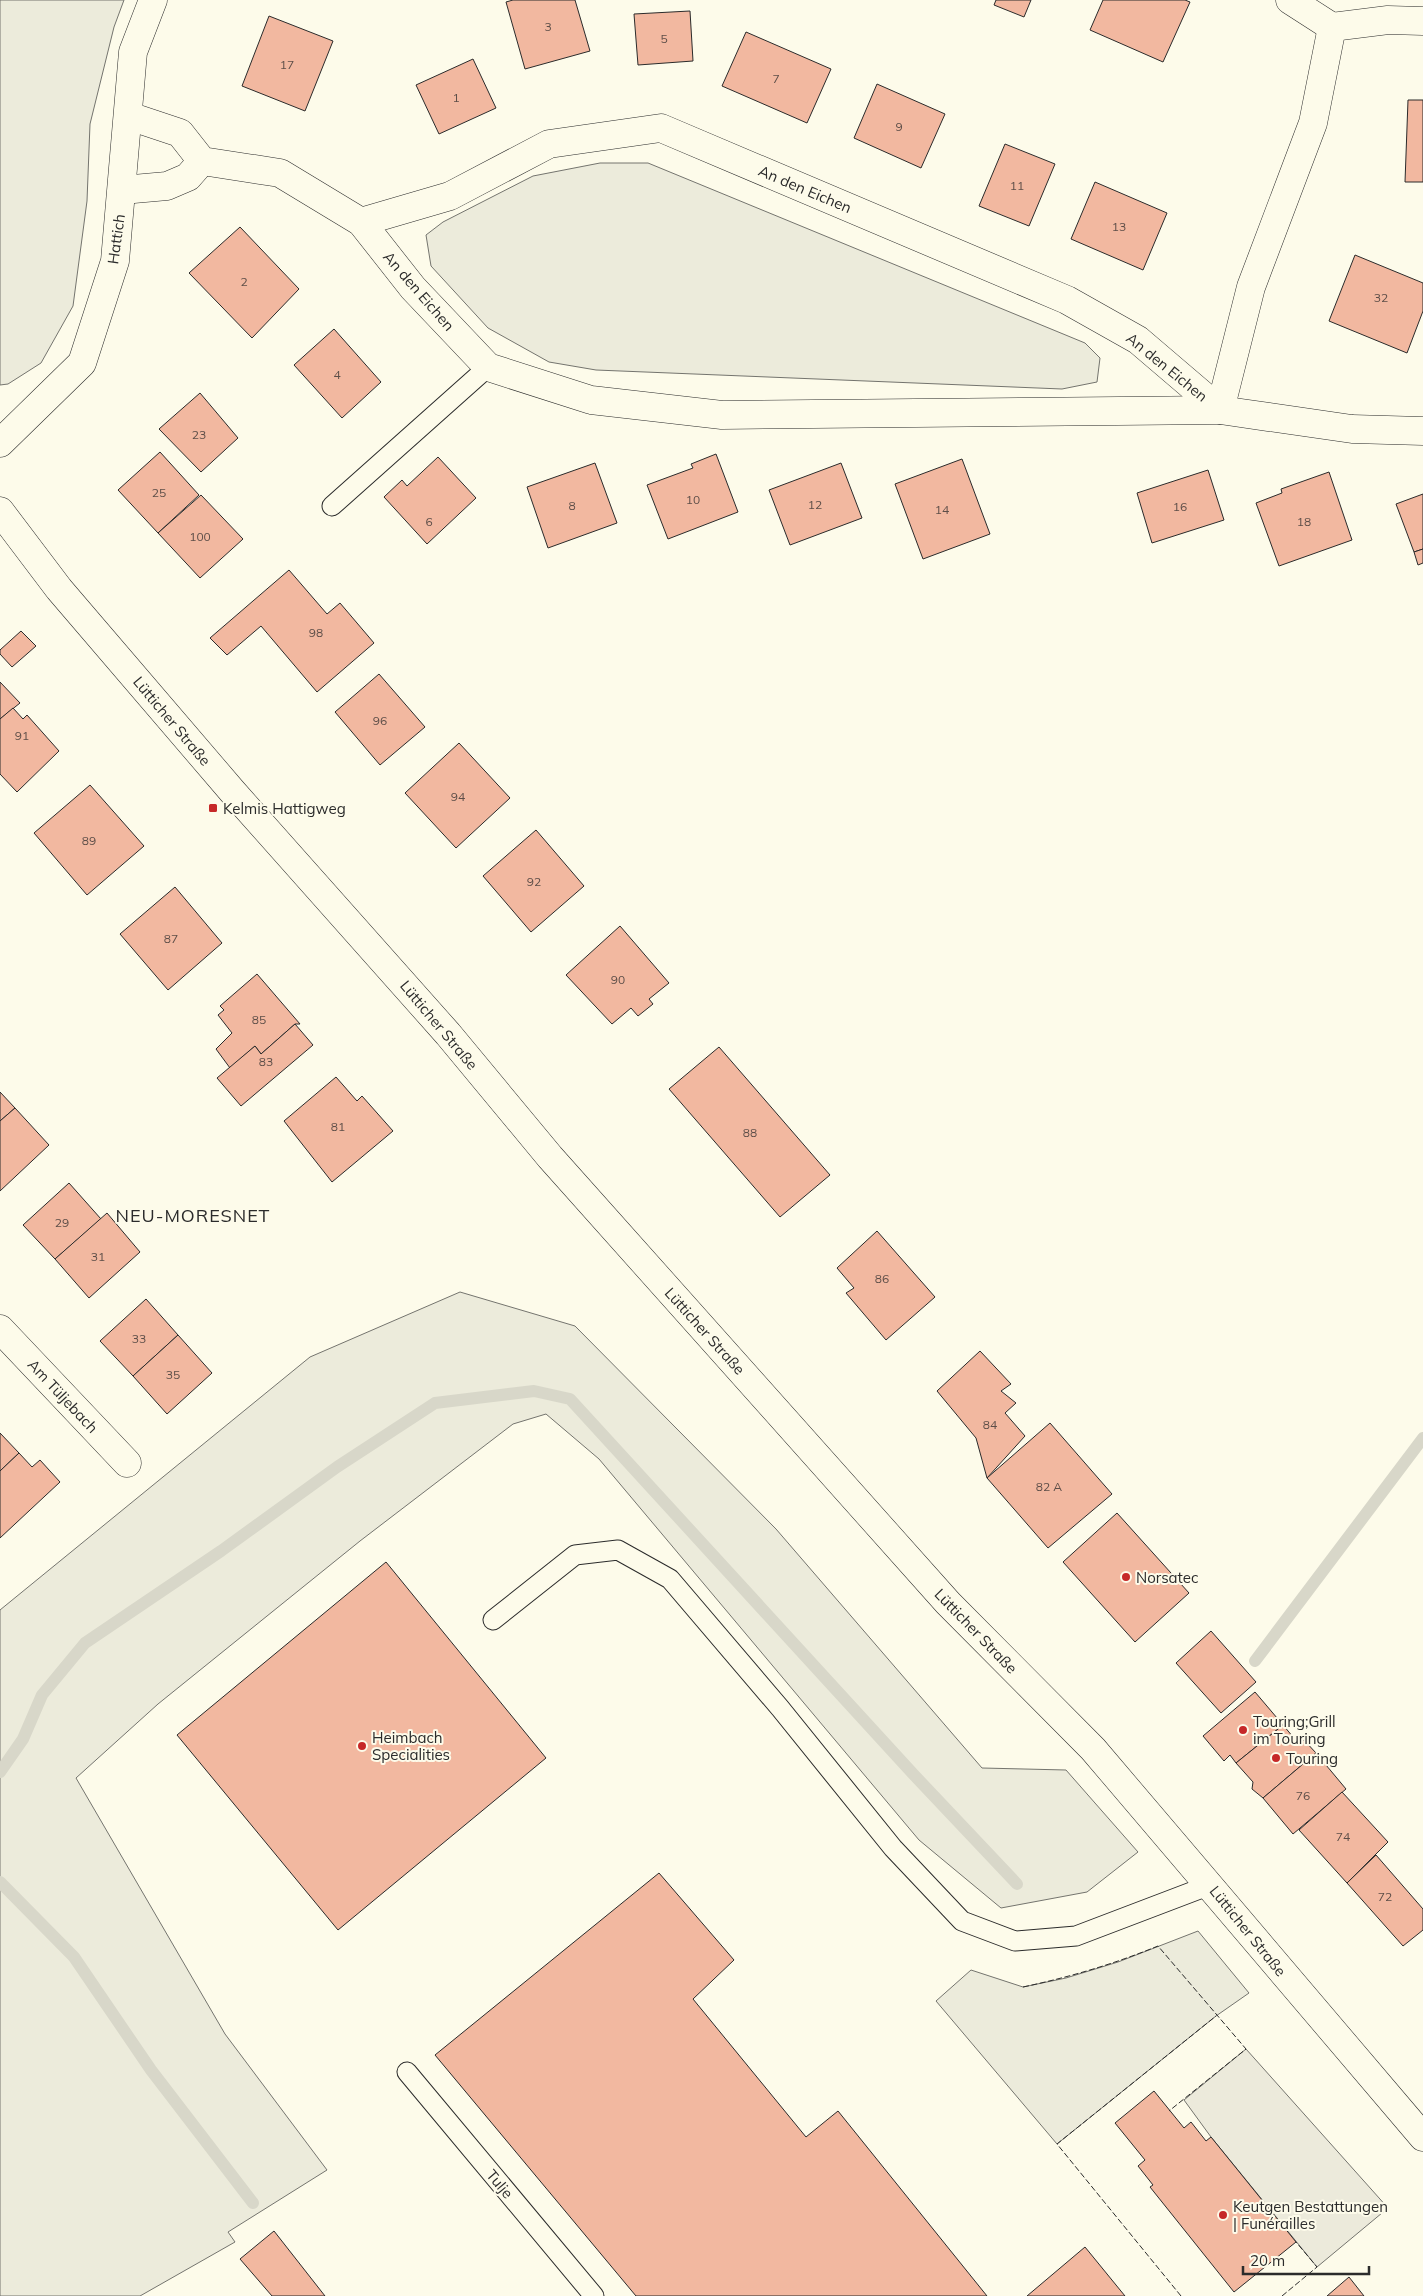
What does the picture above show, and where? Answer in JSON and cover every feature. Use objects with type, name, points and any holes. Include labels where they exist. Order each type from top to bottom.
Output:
[{"type":"street","name":"Hattich","points":[[0,443],[82,363],[115,261],[129,116],[133,52],[153,0]]},
{"type":"street","points":[[1290,0],[1332,27],[1388,20],[1423,21]]},
{"type":"street","name":"An den Eichen","points":[[1220,410],[1251,287],[1313,123],[1332,27]]},
{"type":"street","points":[[122,190],[167,186],[188,178],[202,161],[180,132],[129,116]]},
{"type":"street","name":"An den Eichen","points":[[361,222],[450,196],[549,144],[661,128],[1067,300],[1138,340],[1220,410]]},
{"type":"street","name":"An den Eichen","points":[[202,161],[280,173],[361,222],[413,288],[488,366],[591,400],[722,415],[1220,410],[1352,429],[1423,432]]},
{"type":"street","name":"Lütticher Straße","points":[[2,517],[59,590],[232,792],[418,999],[550,1158],[948,1604],[1094,1749],[1423,2137]]},
{"type":"street","name":"Am Tüljebach","points":[[0,1328],[127,1463]]},
{"type":"lane","points":[[332,506],[488,366]]},
{"type":"lane","points":[[493,1620],[575,1555],[618,1550],[670,1579],[780,1708],[893,1848],[962,1921],[1015,1941],[1076,1936],[1210,1885]]},
{"type":"lane","name":"Tulje","points":[[407,2072],[594,2296]]},
{"type":"shaded area","points":[[0,0],[124,0],[114,27],[90,124],[87,201],[73,306],[41,363],[8,384],[0,385]]},
{"type":"shaded area","points":[[600,163],[648,163],[1085,343],[1100,358],[1097,382],[1062,389],[596,370],[549,362],[488,328],[431,266],[426,235],[443,222],[533,176]]},
{"type":"shaded area","points":[[460,1292],[575,1326],[776,1529],[982,1768],[1066,1770],[1138,1852],[1087,1892],[1001,1908],[919,1840],[599,1459],[546,1414],[513,1424],[360,1541],[158,1704],[76,1778],[225,2034],[327,2170],[228,2232],[235,2242],[140,2296],[0,2296],[0,1610],[310,1357]]},
{"type":"shaded area","points":[[1198,1931],[1249,1993],[1216,2016],[1057,2144],[936,2001],[971,1970],[1023,1987],[1066,1978],[1118,1962]]},
{"type":"shaded area","points":[[1246,2049],[1388,2208],[1317,2267],[1211,2137],[1184,2100]]},
{"type":"building","points":[[513,0],[575,0],[590,51],[525,69],[506,2]]},
{"type":"building","points":[[996,0],[1031,0],[1024,17],[994,5]]},
{"type":"building","points":[[1103,0],[1185,0],[1190,2],[1163,62],[1090,30]]},
{"type":"building","points":[[690,11],[693,61],[638,65],[634,14]]},
{"type":"building","points":[[269,16],[333,41],[305,111],[242,86]]},
{"type":"building","points":[[746,32],[831,69],[807,123],[722,86]]},
{"type":"building","points":[[473,59],[496,108],[439,134],[416,85]]},
{"type":"building","points":[[877,84],[945,114],[921,168],[854,138]]},
{"type":"building","points":[[1408,100],[1423,100],[1423,182],[1405,182]]},
{"type":"building","points":[[1005,144],[1055,164],[1029,226],[979,206]]},
{"type":"building","points":[[1095,182],[1167,213],[1143,270],[1071,239]]},
{"type":"building","points":[[240,227],[299,289],[252,338],[189,273]]},
{"type":"building","points":[[1355,255],[1423,283],[1423,311],[1407,353],[1329,321]]},
{"type":"building","points":[[334,329],[381,382],[342,418],[294,365]]},
{"type":"building","points":[[200,393],[238,438],[201,472],[159,429]]},
{"type":"building","points":[[160,452],[199,495],[158,533],[118,490]]},
{"type":"building","points":[[716,454],[738,512],[668,539],[647,485],[693,468],[691,464]]},
{"type":"building","points":[[438,457],[476,498],[427,544],[384,497],[402,480],[407,486]]},
{"type":"building","points":[[962,459],[990,534],[923,559],[895,484]]},
{"type":"building","points":[[595,463],[617,523],[548,548],[527,487]]},
{"type":"building","points":[[841,463],[862,518],[790,545],[769,490]]},
{"type":"building","points":[[1208,470],[1224,520],[1152,543],[1137,493]]},
{"type":"building","points":[[1329,472],[1352,540],[1279,566],[1256,503],[1282,493],[1281,489]]},
{"type":"building","points":[[1423,494],[1423,549],[1414,552],[1396,504]]},
{"type":"building","points":[[201,495],[243,539],[200,578],[158,533]]},
{"type":"building","points":[[1423,549],[1423,563],[1418,565],[1414,552]]},
{"type":"building","points":[[289,570],[327,614],[340,603],[374,643],[317,692],[261,626],[227,655],[210,638]]},
{"type":"building","points":[[21,631],[36,646],[12,667],[0,654],[0,650]]},
{"type":"building","points":[[379,674],[425,727],[380,765],[335,712]]},
{"type":"building","points":[[0,682],[20,703],[0,719]]},
{"type":"building","points":[[13,708],[23,719],[27,715],[59,751],[17,792],[0,774],[0,719]]},
{"type":"building","points":[[459,743],[510,798],[456,848],[405,793]]},
{"type":"building","points":[[90,785],[144,846],[87,895],[34,833]]},
{"type":"building","points":[[536,830],[584,886],[531,932],[483,876]]},
{"type":"building","points":[[175,887],[222,943],[168,990],[120,934]]},
{"type":"building","points":[[620,926],[669,983],[649,999],[653,1004],[638,1016],[631,1008],[612,1024],[566,975]]},
{"type":"building","points":[[257,974],[300,1024],[295,1024],[261,1054],[255,1046],[230,1068],[216,1049],[232,1033],[218,1015],[224,1010],[220,1006]]},
{"type":"building","points":[[295,1024],[313,1045],[241,1106],[217,1078],[255,1046],[261,1054]]},
{"type":"building","points":[[719,1047],[830,1175],[780,1217],[669,1089]]},
{"type":"building","points":[[336,1077],[357,1101],[362,1096],[393,1131],[332,1182],[284,1121]]},
{"type":"building","points":[[0,1092],[15,1108],[0,1121]]},
{"type":"building","points":[[15,1108],[49,1145],[0,1191],[0,1121]]},
{"type":"building","points":[[69,1183],[101,1219],[55,1259],[23,1225]]},
{"type":"building","points":[[107,1213],[140,1252],[89,1298],[55,1259]]},
{"type":"building","points":[[877,1231],[935,1297],[886,1340],[846,1293],[854,1288],[837,1268]]},
{"type":"building","points":[[146,1299],[178,1335],[133,1376],[100,1341]]},
{"type":"building","points":[[178,1335],[212,1373],[167,1414],[133,1376]]},
{"type":"building","points":[[980,1351],[1011,1384],[1001,1391],[1016,1403],[1005,1413],[1025,1436],[987,1478],[976,1438],[937,1391]]},
{"type":"building","points":[[1050,1423],[1112,1494],[1048,1548],[987,1478]]},
{"type":"building","points":[[0,1433],[19,1453],[0,1471]]},
{"type":"building","points":[[19,1453],[32,1467],[40,1460],[60,1482],[0,1538],[0,1471]]},
{"type":"building","name":"Norsatec","points":[[1117,1513],[1189,1593],[1135,1642],[1063,1562]]},
{"type":"building","name":"Heimbach Specialities","points":[[386,1562],[546,1758],[338,1930],[177,1735]]},
{"type":"building","points":[[1211,1631],[1256,1682],[1221,1713],[1176,1663]]},
{"type":"building","name":"Touring;Grill im Touring","points":[[1255,1692],[1283,1725],[1236,1763],[1230,1755],[1224,1761],[1203,1736]]},
{"type":"building","name":"Touring","points":[[1283,1725],[1299,1744],[1304,1740],[1316,1753],[1263,1798],[1252,1789],[1253,1782],[1236,1763]]},
{"type":"building","points":[[1316,1753],[1346,1789],[1293,1834],[1263,1798]]},
{"type":"building","points":[[1342,1792],[1388,1842],[1347,1883],[1299,1830]]},
{"type":"building","points":[[1376,1855],[1423,1909],[1423,1930],[1403,1946],[1347,1883]]},
{"type":"building","points":[[659,1873],[734,1960],[693,1999],[806,2137],[838,2111],[987,2296],[636,2296],[435,2055]]},
{"type":"building","name":"Keutgen Bestattungen | Funérailles","points":[[1154,2091],[1184,2128],[1191,2122],[1206,2141],[1211,2137],[1296,2242],[1234,2292],[1150,2187],[1153,2185],[1138,2166],[1145,2160],[1115,2123]]},
{"type":"building","points":[[274,2231],[325,2296],[272,2296],[240,2259]]},
{"type":"building","points":[[1085,2247],[1125,2296],[1027,2296]]},
{"type":"building","points":[[1349,2277],[1364,2296],[1327,2296]]},
{"type":"waterway","points":[[0,1772],[23,1739],[42,1695],[85,1643],[221,1551],[337,1467],[435,1403],[534,1391],[570,1399],[915,1776],[1017,1884]]},
{"type":"waterway","points":[[1255,1661],[1423,1438]]},
{"type":"waterway","points":[[0,1882],[74,1957],[151,2070],[253,2203]]},
{"type":"fence","points":[[1023,1987],[1092,1970],[1158,1946],[1246,2049],[1169,2111]]},
{"type":"fence","points":[[1181,2296],[1057,2144],[1216,2016]]},
{"type":"fence","points":[[1282,2296],[1317,2267],[1296,2242]]},
{"type":"place","name":"Kelmis Hattigweg","points":[[213,808]]},
{"type":"place","name":"Norsatec","points":[[1126,1577]]},
{"type":"place","name":"Touring;Grill im Touring","points":[[1243,1730]]},
{"type":"place","name":"Heimbach Specialities","points":[[362,1746]]},
{"type":"place","name":"Touring","points":[[1276,1758]]},
{"type":"place","name":"Keutgen Bestattungen | Funérailles","points":[[1223,2215]]},
{"type":"district","name":"NEU-MORESNET","points":[[193,1215]]}]
